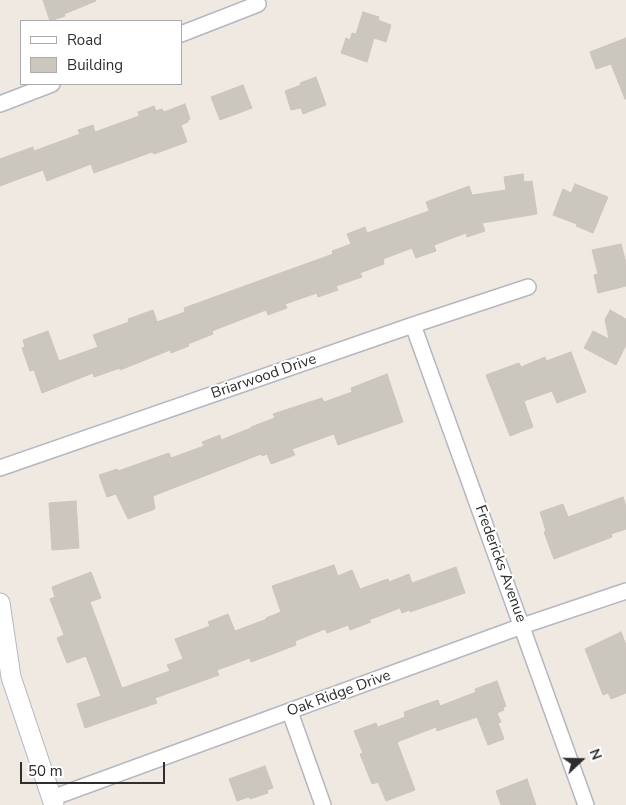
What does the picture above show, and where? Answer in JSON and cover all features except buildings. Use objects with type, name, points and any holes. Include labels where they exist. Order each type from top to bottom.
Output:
[{"type":"street","points":[[182,34],[257,2]]},
{"type":"street","points":[[0,104],[49,85]]},
{"type":"street","name":"Briarwood Drive","points":[[0,468],[413,324],[528,287]]},
{"type":"street","name":"Fredericks Avenue","points":[[413,324],[586,805]]},
{"type":"street","name":"Oak Ridge Drive","points":[[53,801],[522,626],[626,590]]},
{"type":"street","points":[[0,603],[11,677],[53,801]]},
{"type":"street","points":[[290,712],[323,805]]}]
